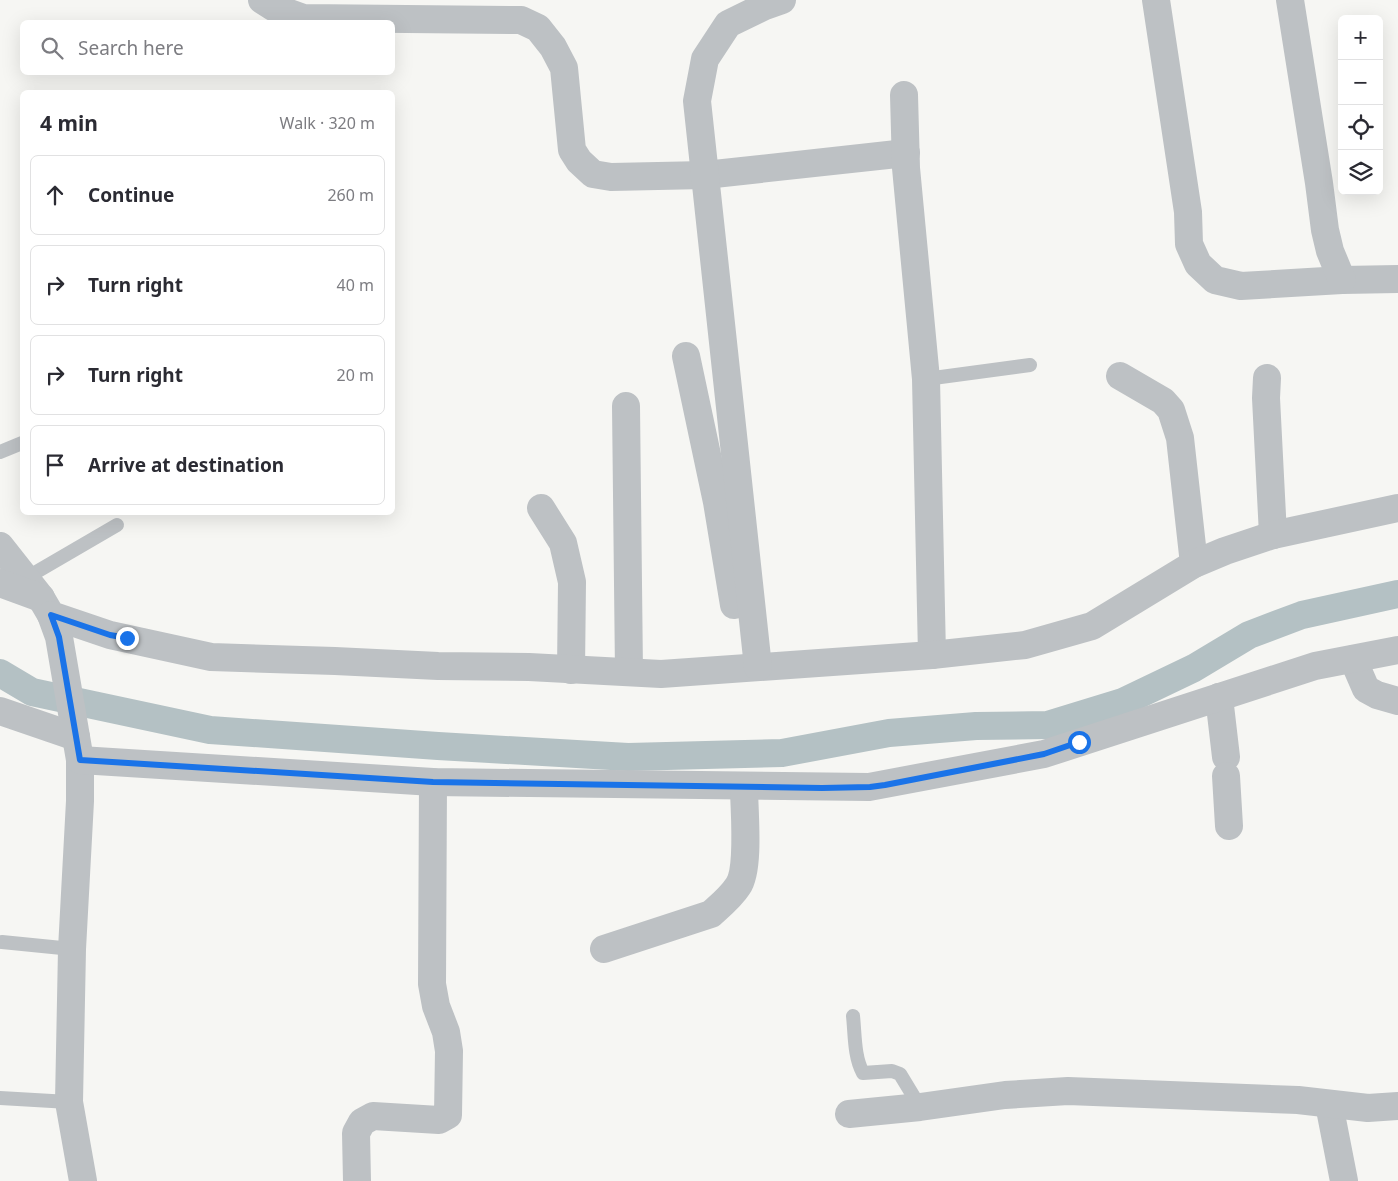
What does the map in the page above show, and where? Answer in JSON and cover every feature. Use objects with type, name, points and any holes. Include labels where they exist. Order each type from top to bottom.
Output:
[{"type":"street","points":[[262,0],[273,7],[303,18],[520,20],[538,28],[553,47],[564,68],[572,150],[579,161],[593,174],[610,177],[705,175],[906,153]]},
{"type":"street","points":[[758,667],[696,101],[705,59],[728,24],[782,0]]},
{"type":"street","points":[[1156,0],[1188,212],[1189,244],[1198,264],[1215,280],[1241,286],[1398,279]]},
{"type":"street","points":[[1290,0],[1325,230],[1330,251],[1342,280]]},
{"type":"street","points":[[904,95],[906,153],[926,379],[932,655]]},
{"type":"street","points":[[686,356],[717,502],[735,614],[740,625],[755,639]]},
{"type":"street","points":[[1120,376],[1163,401],[1171,410],[1180,438],[1194,564]]},
{"type":"street","points":[[1267,378],[1266,398],[1272,535]]},
{"type":"street","points":[[626,406],[629,672]]},
{"type":"street","points":[[541,508],[563,543],[572,582],[571,670]]},
{"type":"street","points":[[35,602],[110,635],[211,657],[660,674],[808,665],[1025,645],[1092,626],[1194,564],[1225,551],[1272,535],[1398,508]]},
{"type":"street","points":[[0,546],[35,602],[76,737],[80,801],[72,949],[69,1102],[83,1181]]},
{"type":"street","points":[[0,711],[76,737],[433,782],[870,787],[1044,754],[1315,666],[1398,650]]},
{"type":"street","points":[[1353,659],[1366,689],[1378,696],[1398,701]]},
{"type":"street","points":[[1219,697],[1226,767],[1229,826]]},
{"type":"street","points":[[357,1181],[356,1133],[362,1122],[373,1116],[439,1120],[448,1115],[449,1051],[446,1032],[436,1006],[432,984],[433,782]]},
{"type":"street","points":[[604,949],[711,914],[725,902],[739,885],[745,862],[744,787]]},
{"type":"street","points":[[849,1114],[920,1107],[1005,1095],[1068,1091],[1298,1100],[1368,1108],[1398,1106]]},
{"type":"street","points":[[1329,1104],[1344,1181]]},
{"type":"lane","points":[[926,379],[1030,365]]},
{"type":"lane","points":[[0,452],[20,444]]},
{"type":"lane","points":[[35,602],[117,525]]},
{"type":"lane","points":[[2,942],[72,949]]},
{"type":"lane","points":[[853,1016],[857,1055],[863,1073],[892,1071],[900,1074],[920,1107]]},
{"type":"lane","points":[[0,1098],[69,1102]]},
{"type":"waterway","points":[[0,673],[32,692],[210,730],[628,757],[782,753],[889,733],[976,726],[1048,725],[1123,702],[1194,668],[1249,635],[1302,615],[1398,594]]},
{"type":"route","points":[[127,638],[110,635],[51,615],[59,637],[80,760],[433,782],[822,788],[870,787],[916,779],[1044,754],[1079,742]]}]
